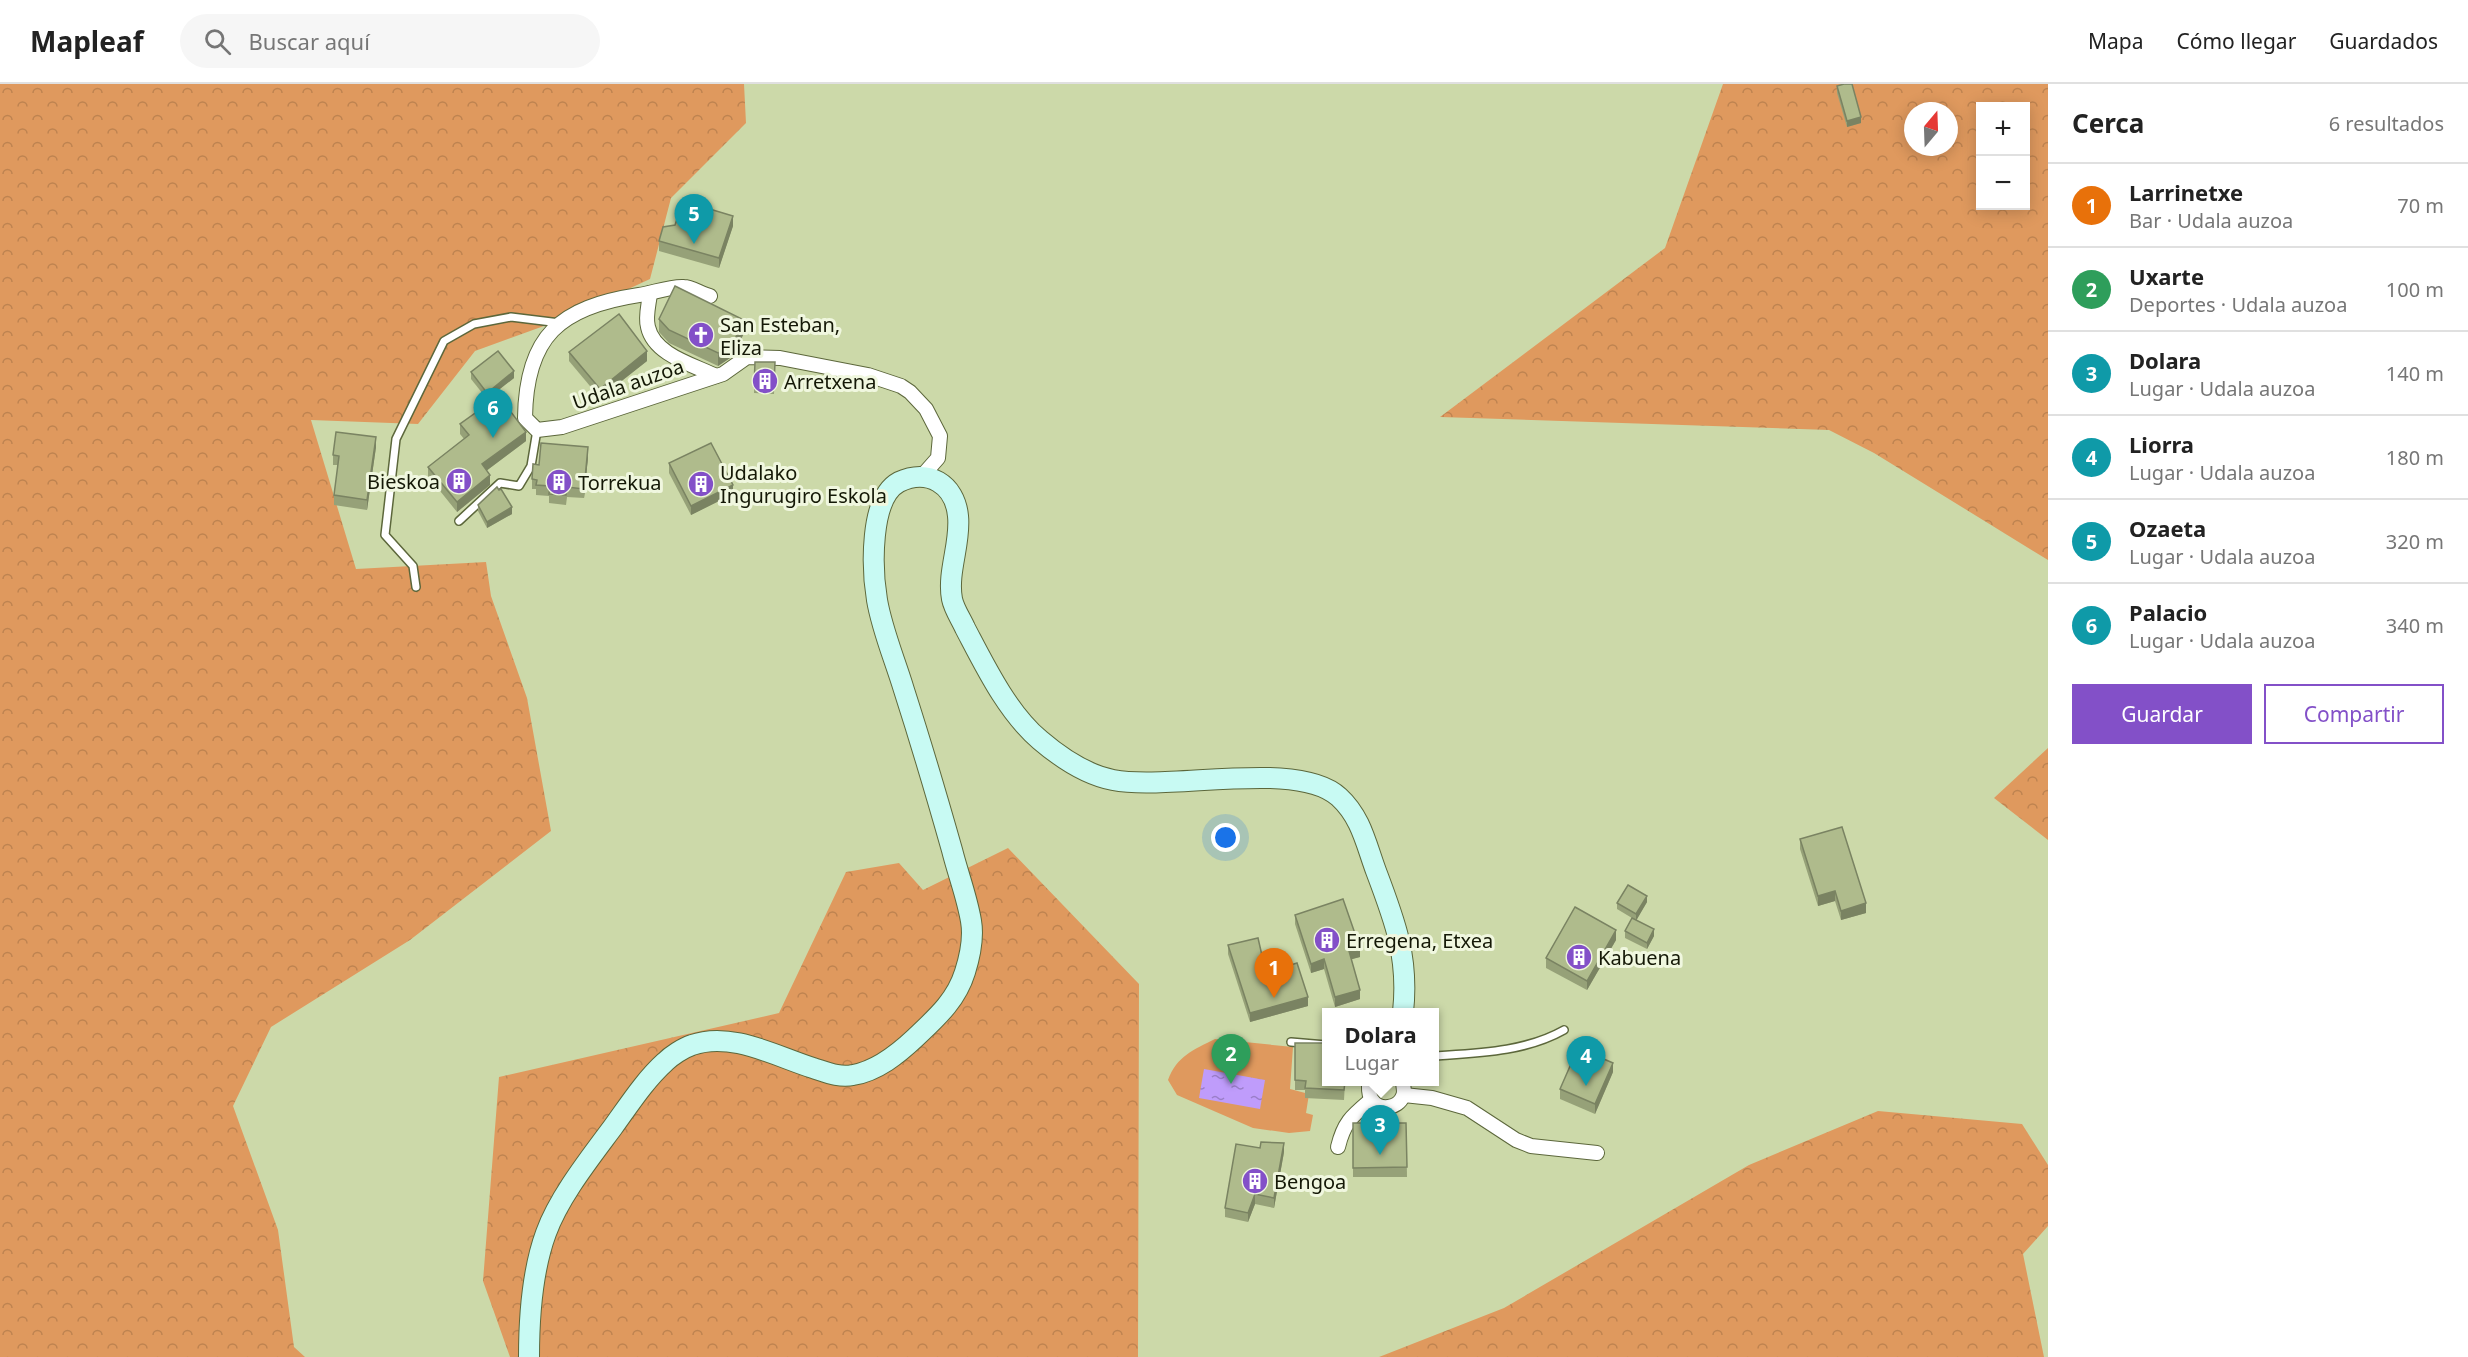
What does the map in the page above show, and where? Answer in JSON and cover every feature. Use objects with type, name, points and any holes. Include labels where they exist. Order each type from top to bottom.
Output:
[{"type":"street","points":[[537,430],[525,418],[528,378],[541,345],[560,323],[594,304],[685,286],[710,297]]},
{"type":"street","points":[[650,293],[648,327],[654,340],[663,350],[716,376]]},
{"type":"street","name":"Udala auzoa","points":[[537,430],[562,427],[723,374],[747,357],[759,356],[844,368],[901,386],[910,392],[926,409],[940,436],[938,458],[922,475]]},
{"type":"street","points":[[529,1357],[529,1323],[546,1232],[559,1206],[591,1157],[637,1094],[666,1060],[691,1045],[724,1040],[833,1075],[852,1076],[880,1066],[906,1046],[942,1014],[959,989],[970,956],[972,927],[939,804],[877,600],[875,556],[877,518],[886,492],[901,481],[922,475],[939,480],[952,493],[958,516],[952,600],[1012,708],[1035,736],[1054,752],[1077,766],[1109,779],[1151,783],[1272,778],[1311,782],[1329,789],[1346,804],[1362,828],[1397,931],[1404,960],[1406,986],[1403,1008]]},
{"type":"street","points":[[1369,1086],[1371,1100],[1378,1106],[1388,1108],[1397,1104],[1403,1088],[1467,1108],[1516,1140],[1531,1146],[1597,1153]]},
{"type":"street","points":[[1338,1147],[1347,1121],[1371,1100]]},
{"type":"lane","points":[[416,587],[413,566],[384,535],[388,496],[396,439],[444,341],[474,324],[511,316],[560,323]]},
{"type":"lane","points":[[459,522],[500,483],[519,486],[531,466],[537,430]]},
{"type":"lane","points":[[1439,1056],[1510,1049],[1543,1040],[1564,1030]]},
{"type":"lane","points":[[1291,1042],[1322,1045]]},
{"type":"green space","points":[[0,84],[744,84],[746,123],[671,198],[650,279],[566,318],[475,351],[418,424],[311,420],[356,569],[486,562],[491,596],[527,698],[551,831],[410,940],[271,1027],[233,1106],[278,1230],[294,1347],[305,1357],[0,1357]]},
{"type":"green space","points":[[1723,84],[2048,84],[2048,560],[1874,453],[1829,430],[1440,417],[1665,248]]},
{"type":"green space","points":[[2048,748],[2048,840],[1994,798]]},
{"type":"green space","points":[[1008,848],[1139,984],[1138,1357],[510,1357],[483,1281],[499,1077],[779,1013],[846,872],[899,863],[923,890]]},
{"type":"green space","points":[[1215,1039],[1293,1047],[1290,1089],[1309,1094],[1306,1113],[1313,1115],[1310,1131],[1289,1133],[1253,1128],[1177,1095],[1168,1080],[1176,1065],[1187,1055]]},
{"type":"green space","points":[[1878,1111],[2022,1124],[2048,1165],[2048,1226],[2023,1254],[2044,1357],[1379,1357],[1504,1308],[1749,1165]]},
{"type":"water","points":[[1204,1069],[1265,1080],[1260,1109],[1199,1098]]},
{"type":"building","points":[[1852,84],[1861,117],[1847,121],[1837,86]]},
{"type":"building","points":[[683,201],[733,216],[719,258],[659,241],[663,227],[675,225]]},
{"type":"building","name":"San Esteban, Eliza","points":[[675,286],[744,320],[733,343],[718,353],[669,330],[659,319]]},
{"type":"building","points":[[619,314],[647,351],[600,389],[569,352]]},
{"type":"building","points":[[498,351],[514,371],[487,393],[471,372]]},
{"type":"building","name":"Arretxena","points":[[755,362],[775,362],[774,387],[754,387]]},
{"type":"building","points":[[499,396],[526,432],[482,464],[490,475],[457,502],[428,467],[469,435],[460,424]]},
{"type":"building","points":[[336,432],[376,437],[367,500],[334,495],[339,456],[333,455]]},
{"type":"building","name":"Torrekua","points":[[541,443],[588,447],[584,489],[567,487],[566,495],[549,494],[550,486],[536,485],[537,480],[532,479],[533,464],[539,465]]},
{"type":"building","name":"Udalako Ingurugiro Eskola","points":[[711,443],[733,485],[691,506],[669,463]]},
{"type":"building","points":[[497,487],[501,489],[512,507],[487,522],[478,505]]},
{"type":"building","points":[[1842,827],[1866,903],[1841,911],[1835,891],[1818,896],[1800,839]]},
{"type":"building","points":[[1628,885],[1647,896],[1636,914],[1617,903]]},
{"type":"building","name":"Erregena, Etxea","points":[[1343,899],[1360,948],[1349,951],[1360,990],[1335,997],[1324,959],[1311,964],[1295,915]]},
{"type":"building","name":"Kabuena","points":[[1575,907],[1616,930],[1587,981],[1546,958]]},
{"type":"building","points":[[1632,918],[1654,929],[1647,943],[1625,931]]},
{"type":"building","points":[[1258,938],[1266,973],[1297,963],[1308,997],[1250,1013],[1228,945]]},
{"type":"building","points":[[1295,1043],[1322,1043],[1322,1086],[1344,1086],[1344,1090],[1305,1088],[1306,1081],[1295,1080]]},
{"type":"building","points":[[1578,1048],[1613,1063],[1595,1104],[1560,1089]]},
{"type":"building","points":[[1353,1123],[1406,1123],[1407,1167],[1353,1168]]},
{"type":"building","name":"Bengoa","points":[[1261,1142],[1284,1143],[1274,1198],[1255,1194],[1248,1213],[1225,1208],[1236,1144],[1260,1148]]},
{"type":"place","name":"Ozaeta","points":[[694,244]]},
{"type":"place","name":"San Esteban, Eliza","points":[[701,335]]},
{"type":"place","name":"Arretxena","points":[[765,381]]},
{"type":"place","name":"Palacio","points":[[493,438]]},
{"type":"place","name":"Bieskoa","points":[[459,481]]},
{"type":"place","name":"Torrekua","points":[[559,482]]},
{"type":"place","name":"Udalako Ingurugiro Eskola","points":[[701,484]]},
{"type":"place","name":"Erregena, Etxea","points":[[1327,940]]},
{"type":"place","name":"Kabuena","points":[[1579,957]]},
{"type":"place","name":"Larrinetxe","points":[[1274,998]]},
{"type":"place","name":"Uxarte","points":[[1231,1084]]},
{"type":"place","name":"Liorra","points":[[1586,1086]]},
{"type":"place","name":"Dolara","points":[[1380,1155]]},
{"type":"place","name":"Bengoa","points":[[1255,1181]]}]
